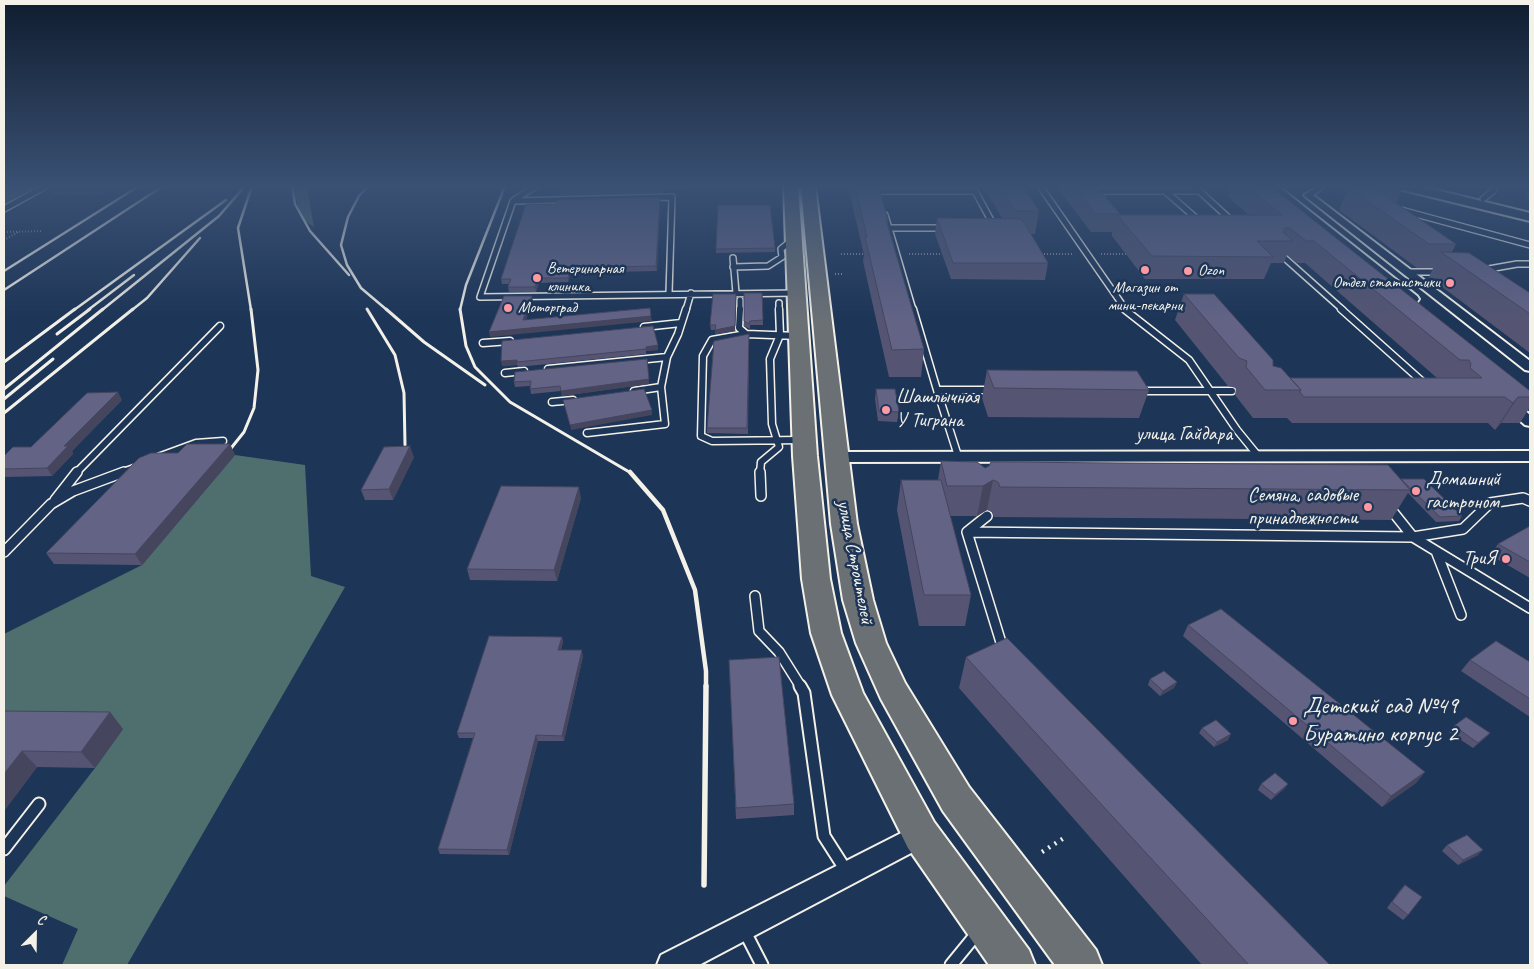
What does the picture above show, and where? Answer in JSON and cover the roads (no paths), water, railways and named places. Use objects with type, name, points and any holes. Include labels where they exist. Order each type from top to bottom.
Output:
[{"type":"main road","name":"улица Строителей","points":[[794,231],[798,293],[789,336],[805,448],[816,579],[826,633],[848,695],[921,835],[1014,965]]},
{"type":"main road","name":"улица Строителей","points":[[813,231],[839,457],[844,524],[858,600],[872,643],[892,690],[956,799],[1081,965]]},
{"type":"main road","points":[[798,293],[821,293]]},
{"type":"main road","points":[[805,448],[839,457]]},
{"type":"street","points":[[1328,231],[1420,305]]},
{"type":"street","points":[[1355,231],[1530,367]]},
{"type":"street","points":[[1498,395],[1530,422]]},
{"type":"street","name":"улица Гайдара","points":[[839,457],[961,463],[1258,457],[1351,460],[1530,456]]},
{"type":"street","points":[[671,965],[921,835]]},
{"type":"lane","points":[[503,231],[480,297],[669,293],[798,293]]},
{"type":"lane","points":[[669,293],[671,231]]},
{"type":"lane","points":[[890,231],[936,390],[961,463]]},
{"type":"lane","points":[[1071,231],[1123,308],[1190,360],[1258,457]]},
{"type":"lane","points":[[1479,231],[1530,245]]},
{"type":"lane","points":[[733,267],[768,266],[782,257],[781,249],[794,239]]},
{"type":"lane","points":[[1279,253],[1432,390],[1423,390]]},
{"type":"lane","points":[[733,258],[736,293]]},
{"type":"lane","points":[[1478,271],[1517,264],[1530,264]]},
{"type":"lane","points":[[1406,272],[1450,272]]},
{"type":"lane","points":[[587,433],[665,424],[661,387],[667,357],[682,324],[691,293]]},
{"type":"lane","points":[[740,300],[739,328],[746,334]]},
{"type":"lane","points":[[779,303],[789,336]]},
{"type":"lane","points":[[632,328],[682,324]]},
{"type":"lane","points":[[4,552],[52,504],[69,480],[220,326]]},
{"type":"lane","points":[[789,336],[746,334],[712,340],[703,356],[700,436],[712,441],[775,440],[805,448]]},
{"type":"lane","points":[[762,496],[760,476],[762,462],[779,447],[775,440],[772,424],[770,359],[789,336]]},
{"type":"lane","points":[[483,343],[513,340]]},
{"type":"lane","points":[[543,369],[667,357]]},
{"type":"lane","points":[[505,373],[534,370]]},
{"type":"lane","points":[[621,393],[661,387]]},
{"type":"lane","points":[[936,390],[995,390]]},
{"type":"lane","points":[[1132,391],[1232,391]]},
{"type":"lane","points":[[552,402],[582,398]]},
{"type":"lane","points":[[52,504],[73,491],[121,474],[196,443],[223,441]]},
{"type":"lane","points":[[967,532],[1413,538],[1463,529],[1490,503],[1523,498],[1530,501]]},
{"type":"lane","points":[[1384,501],[1413,538],[1530,608]]},
{"type":"lane","points":[[967,532],[987,516]]},
{"type":"lane","points":[[967,532],[1001,648],[1008,655]]},
{"type":"lane","points":[[1436,551],[1461,615]]},
{"type":"lane","points":[[755,596],[759,631],[779,652],[804,693],[824,836],[848,874]]},
{"type":"lane","points":[[4,850],[39,804]]},
{"type":"lane","points":[[951,965],[984,923]]},
{"type":"lane","points":[[744,928],[762,965]]},
{"type":"railway","points":[[4,271],[67,231]]},
{"type":"railway","points":[[4,290],[94,231]]},
{"type":"railway","points":[[74,310],[183,231]]},
{"type":"railway","points":[[102,310],[200,231]]},
{"type":"railway","points":[[239,231],[251,310]]},
{"type":"railway","points":[[310,231],[349,275]]},
{"type":"railway","points":[[344,231],[341,245],[347,265],[361,288],[387,310]]},
{"type":"railway","points":[[460,310],[466,285],[487,231]]},
{"type":"railway","points":[[132,310],[147,298],[200,238]]},
{"type":"railway","points":[[88,310],[134,275]]},
{"type":"railway","points":[[4,362],[75,309]]},
{"type":"railway","points":[[57,334],[90,309]]},
{"type":"railway","points":[[4,389],[103,309]]},
{"type":"railway","points":[[4,413],[133,309]]},
{"type":"railway","points":[[228,452],[244,432],[254,408],[258,370],[251,309]]},
{"type":"railway","points":[[367,309],[395,355],[404,393],[405,445]]},
{"type":"railway","points":[[386,309],[424,342],[485,385]]},
{"type":"railway","points":[[460,310],[466,346],[475,367],[510,402],[631,473]]},
{"type":"railway","points":[[4,399],[53,359]]},
{"type":"railway","points":[[631,473],[663,510],[695,590],[706,671],[706,686]]},
{"type":"railway","points":[[704,885],[706,686]]},
{"type":"place","name":"Магазин от мини-пекарни","points":[[1145,270]]},
{"type":"place","name":"Ozon","points":[[1188,271]]},
{"type":"place","name":"Ветеринарная клиника","points":[[537,278]]},
{"type":"place","name":"Отдел статистики","points":[[1450,283]]},
{"type":"place","name":"Моторград","points":[[508,308]]},
{"type":"place","name":"Шашлычная У Тиграна","points":[[886,410]]},
{"type":"place","name":"Домашний гастроном","points":[[1416,491]]},
{"type":"place","name":"Семяна, садовые принадлежности","points":[[1368,507]]},
{"type":"place","name":"ТриЯ","points":[[1506,559]]},
{"type":"place","name":"Детский сад №49 Буратино корпус 2","points":[[1293,721]]}]
